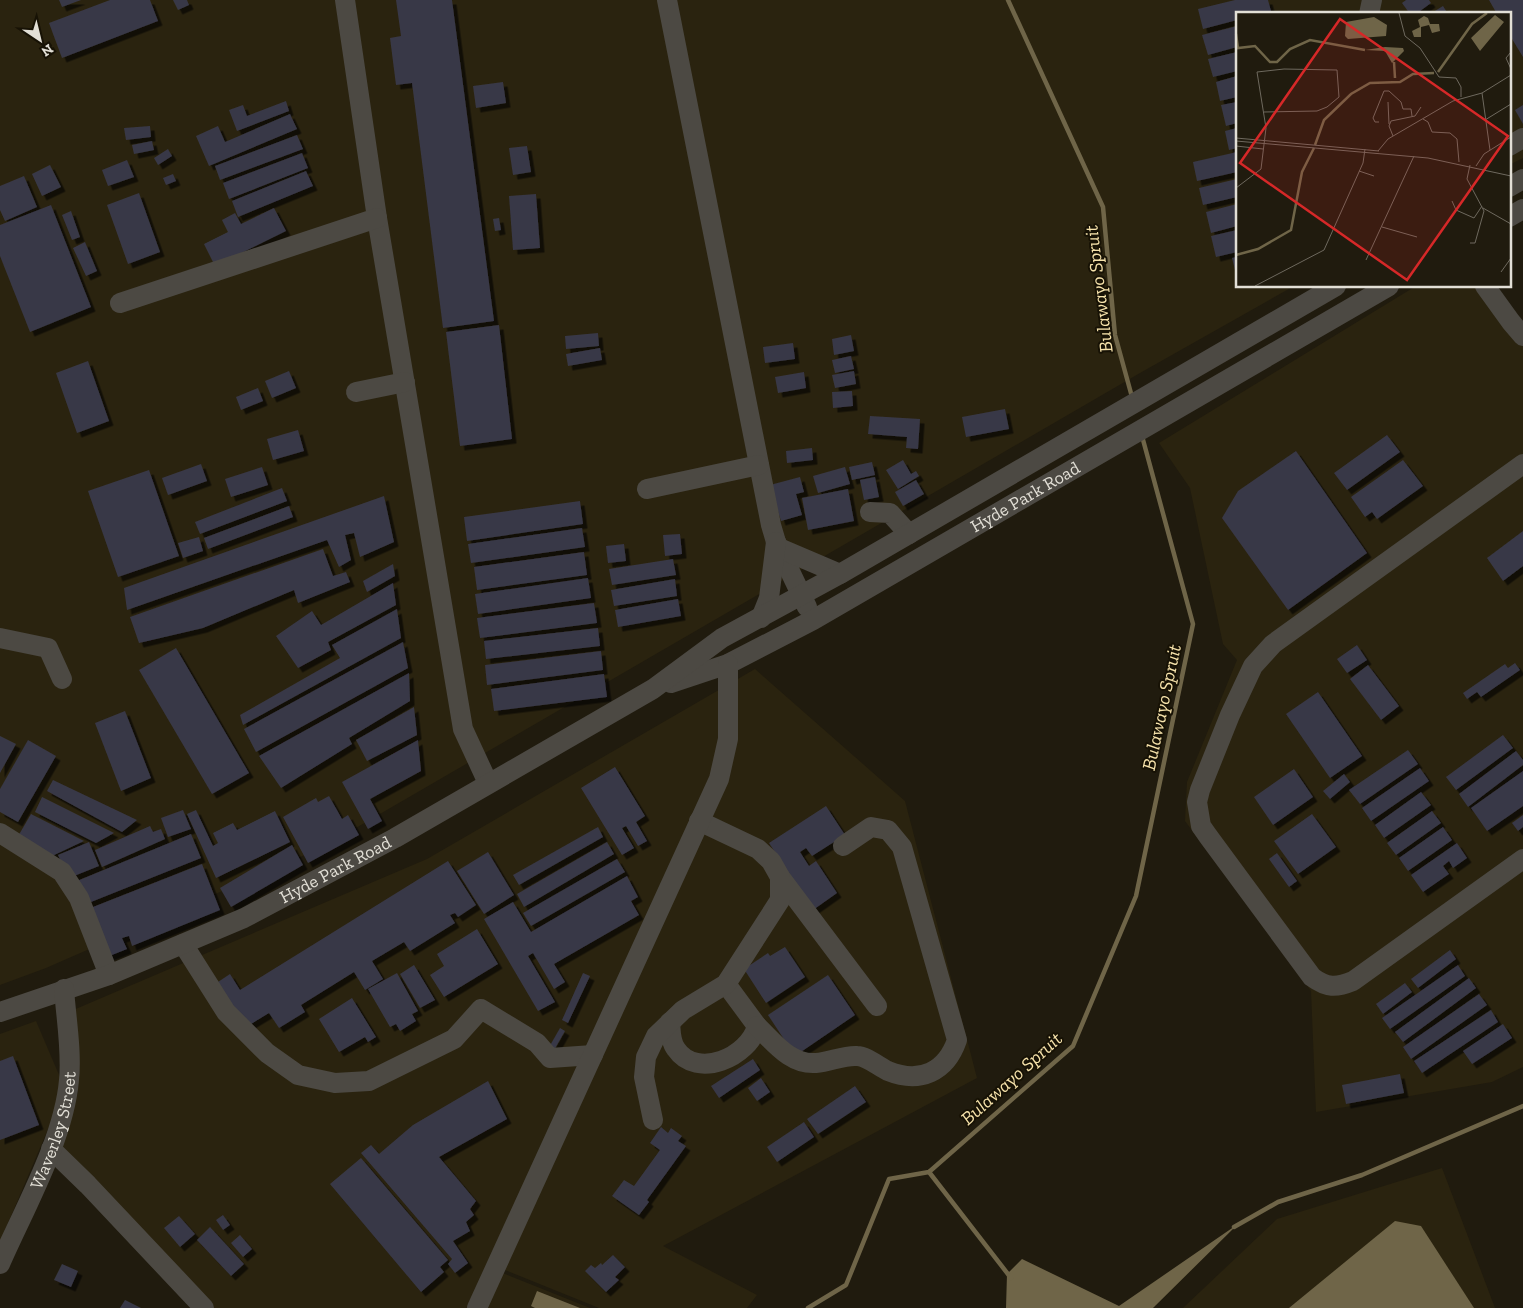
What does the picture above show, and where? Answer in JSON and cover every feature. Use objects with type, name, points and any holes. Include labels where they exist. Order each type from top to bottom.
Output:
[{"type":"street","points":[[345,0],[377,218],[463,730],[488,783]]},
{"type":"street","points":[[668,0],[759,465],[778,545],[813,620]]},
{"type":"street","points":[[1510,145],[1523,138]]},
{"type":"street","points":[[1510,186],[1523,180]]},
{"type":"street","points":[[1510,216],[1523,209]]},
{"type":"street","points":[[120,303],[377,218]]},
{"type":"street","name":"Hyde Park Road","points":[[0,1012],[109,974],[252,914],[395,838],[653,689],[722,638],[802,596],[1333,288]]},
{"type":"street","name":"Hyde Park Road","points":[[653,689],[728,664],[813,620],[1386,288]]},
{"type":"street","points":[[1486,288],[1510,322],[1523,336]]},
{"type":"street","points":[[356,392],[405,382]]},
{"type":"street","points":[[1523,464],[1274,644],[1262,655],[1253,666],[1230,715],[1198,802],[1201,826],[1312,977],[1324,986],[1337,987],[1353,981],[1523,859]]},
{"type":"street","points":[[647,490],[759,465]]},
{"type":"street","points":[[870,512],[890,512],[903,537],[912,564]]},
{"type":"street","points":[[778,545],[840,574]]},
{"type":"street","points":[[761,618],[769,598],[778,545]]},
{"type":"street","points":[[0,638],[48,648],[62,680]]},
{"type":"street","points":[[477,1308],[719,779],[726,748],[728,664]]},
{"type":"street","points":[[700,820],[758,849],[771,861],[780,877],[877,1006]]},
{"type":"street","points":[[726,984],[757,1026],[791,1059],[815,1063],[859,1056],[889,1072],[916,1077],[936,1070],[952,1055],[958,1040],[902,847],[888,830],[871,827],[843,846]]},
{"type":"street","points":[[0,833],[62,872],[78,898],[109,974]]},
{"type":"street","points":[[653,1120],[644,1077],[646,1058],[656,1036],[694,1001],[726,984],[780,900],[780,877]]},
{"type":"street","points":[[183,944],[226,1012],[267,1053],[298,1075],[335,1083],[369,1080],[454,1039],[481,1009],[537,1043],[550,1058],[593,1054]]},
{"type":"street","name":"Waverley Street","points":[[0,1264],[51,1149],[66,1102],[70,1077],[64,989]]},
{"type":"street","points":[[670,1022],[671,1038],[676,1050],[690,1060],[710,1064],[728,1060],[743,1048],[754,1036],[757,1026]]},
{"type":"street","points":[[51,1149],[88,1185],[204,1308]]},
{"type":"shaded area","points":[[0,0],[1523,0],[1523,158],[1510,164],[1510,12],[1236,12],[1236,288],[1290,288],[1140,373],[323,847],[46,968],[0,985]]},
{"type":"shaded area","points":[[1413,288],[1481,288],[1523,344],[1523,1067],[1492,1082],[1316,1112],[1311,991],[1185,821],[1187,782],[1237,660],[1223,644],[1190,488],[1159,443]]},
{"type":"shaded area","points":[[755,669],[905,801],[977,1078],[663,1246],[757,1295],[747,1308],[599,1308],[490,1264],[468,1308],[206,1308],[59,1148],[78,1092],[71,1011],[427,859]]},
{"type":"shaded area","points":[[36,1021],[65,1089],[0,1242],[0,1034]]},
{"type":"shaded area","points":[[1442,1168],[1495,1308],[1183,1308],[1277,1219]]},
{"type":"shaded area","points":[[1395,1221],[1421,1226],[1474,1308],[1289,1308]]},
{"type":"shaded area","points":[[1238,1224],[1153,1308],[1006,1308],[1007,1274],[1022,1259],[1119,1306]]},
{"type":"shaded area","points":[[500,1272],[590,1308],[482,1308]]},
{"type":"shaded area","points":[[537,1291],[580,1308],[535,1308],[531,1306]]},
{"type":"building","points":[[59,0],[81,0],[62,7]]},
{"type":"building","points":[[110,0],[150,0],[158,21],[62,58],[49,23]]},
{"type":"building","points":[[173,0],[187,0],[189,5],[178,10]]},
{"type":"building","points":[[396,0],[452,0],[494,321],[443,328],[412,83],[396,85],[390,38],[401,36]]},
{"type":"building","points":[[1235,0],[1268,0],[1271,11],[1236,12],[1236,20],[1203,29],[1198,9]]},
{"type":"building","points":[[1406,0],[1429,0],[1431,3],[1419,12],[1409,12],[1402,3]]},
{"type":"building","points":[[1489,0],[1523,0],[1523,57],[1510,36],[1510,12],[1496,12]]},
{"type":"building","points":[[1443,6],[1447,12],[1433,12]]},
{"type":"building","points":[[1236,26],[1236,47],[1208,55],[1202,35]]},
{"type":"building","points":[[1236,52],[1236,71],[1213,77],[1208,59]]},
{"type":"building","points":[[1236,76],[1236,97],[1220,101],[1216,82]]},
{"type":"building","points":[[503,82],[506,103],[476,108],[473,86]]},
{"type":"building","points":[[286,101],[289,111],[237,131],[229,110],[243,105],[247,116]]},
{"type":"building","points":[[1236,102],[1236,123],[1226,126],[1221,105]]},
{"type":"building","points":[[1523,105],[1523,124],[1515,110]]},
{"type":"building","points":[[290,114],[297,129],[209,166],[196,136],[218,126],[225,142]]},
{"type":"building","points":[[150,126],[151,137],[126,140],[124,128]]},
{"type":"building","points":[[1236,128],[1236,148],[1229,150],[1225,131]]},
{"type":"building","points":[[297,135],[303,149],[220,180],[215,166]]},
{"type":"building","points":[[152,141],[154,150],[134,154],[132,145]]},
{"type":"building","points":[[527,146],[531,172],[513,175],[509,148]]},
{"type":"building","points":[[168,149],[172,156],[158,165],[154,158]]},
{"type":"building","points":[[1236,152],[1236,172],[1197,181],[1193,162]]},
{"type":"building","points":[[302,153],[308,168],[229,199],[223,183]]},
{"type":"building","points":[[127,160],[134,177],[108,186],[102,170]]},
{"type":"building","points":[[50,165],[61,187],[42,196],[32,174]]},
{"type":"building","points":[[306,171],[313,186],[238,217],[232,201]]},
{"type":"building","points":[[173,174],[176,181],[166,185],[163,178]]},
{"type":"building","points":[[24,176],[37,207],[5,221],[0,210],[0,186]]},
{"type":"building","points":[[1236,179],[1236,197],[1203,205],[1199,188]]},
{"type":"building","points":[[139,193],[160,252],[128,264],[107,205]]},
{"type":"building","points":[[536,194],[540,248],[513,250],[509,196]]},
{"type":"building","points":[[1236,204],[1236,226],[1211,233],[1206,212]]},
{"type":"building","points":[[51,205],[91,307],[30,332],[0,256],[0,225]]},
{"type":"building","points":[[274,208],[286,231],[215,266],[204,244],[228,232],[222,220],[235,213],[241,224]]},
{"type":"building","points":[[71,211],[80,237],[72,240],[62,215]]},
{"type":"building","points":[[499,218],[501,230],[495,231],[493,219]]},
{"type":"building","points":[[1236,230],[1236,252],[1216,257],[1211,236]]},
{"type":"building","points":[[85,242],[97,271],[86,276],[73,248]]},
{"type":"building","points":[[1236,257],[1236,274],[1232,258]]},
{"type":"building","points":[[499,325],[512,439],[460,446],[446,332]]},
{"type":"building","points":[[598,333],[599,346],[566,349],[565,336]]},
{"type":"building","points":[[851,335],[854,351],[834,355],[832,339]]},
{"type":"building","points":[[793,343],[795,359],[765,363],[763,347]]},
{"type":"building","points":[[600,348],[602,360],[568,366],[566,354]]},
{"type":"building","points":[[851,356],[854,369],[835,373],[832,360]]},
{"type":"building","points":[[88,361],[109,421],[77,433],[56,373]]},
{"type":"building","points":[[289,371],[296,388],[272,398],[265,381]]},
{"type":"building","points":[[854,371],[856,384],[835,388],[832,375]]},
{"type":"building","points":[[804,372],[806,388],[778,393],[775,377]]},
{"type":"building","points":[[258,388],[263,401],[241,410],[236,397]]},
{"type":"building","points":[[852,391],[853,406],[833,408],[832,392]]},
{"type":"building","points":[[1005,409],[1009,429],[966,437],[962,417]]},
{"type":"building","points":[[870,416],[920,419],[918,449],[906,448],[907,437],[868,434]]},
{"type":"building","points":[[298,430],[304,451],[273,460],[267,439]]},
{"type":"building","points":[[1387,435],[1400,452],[1347,490],[1334,473]]},
{"type":"building","points":[[812,448],[813,460],[787,463],[786,451]]},
{"type":"building","points":[[1296,451],[1367,553],[1288,610],[1222,518],[1238,491]]},
{"type":"building","points":[[903,460],[911,474],[916,471],[919,476],[898,489],[886,470]]},
{"type":"building","points":[[1403,460],[1423,486],[1377,519],[1372,512],[1365,517],[1351,497]]},
{"type":"building","points":[[872,462],[875,475],[852,480],[849,467]]},
{"type":"building","points":[[201,464],[207,481],[168,495],[162,478]]},
{"type":"building","points":[[262,467],[268,485],[231,497],[225,479]]},
{"type":"building","points":[[845,467],[850,484],[818,493],[813,476]]},
{"type":"building","points":[[149,470],[179,556],[118,577],[88,491]]},
{"type":"building","points":[[800,477],[804,492],[796,494],[802,515],[781,521],[770,485]]},
{"type":"building","points":[[875,477],[879,497],[864,500],[860,480]]},
{"type":"building","points":[[916,480],[924,494],[903,506],[895,492]]},
{"type":"building","points":[[282,488],[287,501],[200,534],[195,522]]},
{"type":"building","points":[[848,489],[854,521],[808,530],[802,498]]},
{"type":"building","points":[[384,496],[394,542],[360,557],[354,533],[345,535],[351,560],[339,567],[327,540],[127,610],[124,588]]},
{"type":"building","points":[[580,501],[583,524],[467,541],[464,517]]},
{"type":"building","points":[[289,506],[293,517],[208,549],[204,538]]},
{"type":"building","points":[[582,528],[585,547],[471,563],[468,544]]},
{"type":"building","points":[[1523,531],[1523,566],[1503,581],[1487,558]]},
{"type":"building","points":[[680,534],[682,554],[665,556],[663,535]]},
{"type":"building","points":[[199,537],[203,551],[183,558],[178,543]]},
{"type":"building","points":[[624,544],[626,561],[608,563],[606,546]]},
{"type":"building","points":[[323,549],[333,576],[346,572],[350,582],[298,603],[294,590],[203,628],[139,643],[130,617]]},
{"type":"building","points":[[584,552],[587,575],[477,590],[474,567]]},
{"type":"building","points":[[673,559],[676,575],[612,585],[609,569]]},
{"type":"building","points":[[393,564],[395,576],[367,592],[363,581]]},
{"type":"building","points":[[588,578],[591,598],[478,614],[475,594]]},
{"type":"building","points":[[675,579],[677,596],[614,606],[611,590]]},
{"type":"building","points":[[393,583],[396,605],[328,642],[331,650],[298,668],[276,636],[312,611],[321,625]]},
{"type":"building","points":[[678,599],[681,616],[618,627],[615,610]]},
{"type":"building","points":[[594,603],[597,623],[480,638],[477,618]]},
{"type":"building","points":[[397,609],[401,638],[243,725],[240,715],[340,658],[332,645]]},
{"type":"building","points":[[598,628],[600,646],[486,659],[484,641]]},
{"type":"building","points":[[403,642],[408,668],[256,752],[244,729]]},
{"type":"building","points":[[1357,645],[1367,660],[1347,673],[1337,659]]},
{"type":"building","points":[[176,648],[249,773],[212,794],[139,670]]},
{"type":"building","points":[[601,651],[603,670],[487,685],[485,665]]},
{"type":"building","points":[[1515,663],[1520,670],[1481,697],[1477,692],[1467,699],[1463,693],[1505,664],[1508,668]]},
{"type":"building","points":[[1368,665],[1399,706],[1381,720],[1350,679]]},
{"type":"building","points":[[409,673],[410,701],[349,738],[352,744],[281,788],[259,756]]},
{"type":"building","points":[[604,674],[607,697],[494,711],[491,689]]},
{"type":"building","points":[[1318,692],[1362,756],[1330,778],[1286,714]]},
{"type":"building","points":[[414,707],[417,735],[367,761],[356,740]]},
{"type":"building","points":[[125,711],[151,778],[121,791],[95,723]]},
{"type":"building","points":[[1503,735],[1513,748],[1456,790],[1446,777]]},
{"type":"building","points":[[0,736],[16,744],[0,773]]},
{"type":"building","points":[[28,740],[56,756],[18,822],[0,812],[0,789]]},
{"type":"building","points":[[418,740],[421,771],[370,799],[382,821],[368,829],[342,782]]},
{"type":"building","points":[[1408,750],[1418,764],[1360,804],[1349,790]]},
{"type":"building","points":[[1516,751],[1523,760],[1523,765],[1468,807],[1459,794]]},
{"type":"building","points":[[615,767],[645,816],[636,822],[647,841],[638,846],[626,826],[622,828],[634,848],[622,855],[581,788]]},
{"type":"building","points":[[1420,768],[1429,781],[1371,821],[1362,808]]},
{"type":"building","points":[[1294,769],[1313,797],[1273,825],[1254,797]]},
{"type":"building","points":[[1523,771],[1523,806],[1487,831],[1471,808]]},
{"type":"building","points":[[1344,774],[1350,782],[1330,799],[1323,791]]},
{"type":"building","points":[[53,780],[137,820],[122,832],[47,791]]},
{"type":"building","points":[[1421,792],[1431,805],[1384,838],[1375,825]]},
{"type":"building","points":[[329,796],[342,819],[348,815],[359,835],[308,863],[283,817],[316,798],[318,802]]},
{"type":"building","points":[[42,797],[114,833],[96,843],[35,812]]},
{"type":"building","points":[[826,806],[845,835],[812,856],[806,848],[800,852],[809,866],[816,861],[837,893],[813,910],[769,843]]},
{"type":"building","points":[[183,810],[191,829],[168,837],[161,818]]},
{"type":"building","points":[[196,810],[213,846],[218,843],[213,833],[233,823],[237,830],[275,811],[290,842],[216,878],[187,814]]},
{"type":"building","points":[[1432,811],[1441,823],[1396,855],[1387,843]]},
{"type":"building","points":[[31,814],[84,841],[50,857],[17,838]]},
{"type":"building","points":[[1312,814],[1336,847],[1298,874],[1274,841]]},
{"type":"building","points":[[1523,815],[1523,827],[1518,831],[1512,823]]},
{"type":"building","points":[[150,826],[153,832],[161,829],[165,839],[102,867],[95,850]]},
{"type":"building","points":[[598,827],[603,837],[519,885],[513,875]]},
{"type":"building","points":[[1443,827],[1452,840],[1408,871],[1399,858]]},
{"type":"building","points":[[191,834],[201,858],[86,904],[77,881]]},
{"type":"building","points":[[89,842],[99,866],[69,878],[58,855]]},
{"type":"building","points":[[607,842],[614,854],[524,907],[517,894]]},
{"type":"building","points":[[1457,843],[1467,858],[1453,868],[1449,861],[1443,866],[1449,874],[1423,892],[1411,875]]},
{"type":"building","points":[[292,845],[303,865],[231,907],[220,888]]},
{"type":"building","points":[[488,852],[514,895],[484,914],[457,871]]},
{"type":"building","points":[[1277,853],[1297,881],[1289,887],[1269,859]]},
{"type":"building","points":[[617,859],[625,872],[531,926],[523,913]]},
{"type":"building","points":[[448,861],[476,905],[458,917],[455,913],[450,915],[455,923],[410,951],[404,942],[372,961],[383,979],[365,990],[354,972],[301,1005],[305,1012],[279,1028],[269,1013],[246,1027],[218,982],[230,974],[240,990]]},
{"type":"building","points":[[202,864],[220,910],[132,946],[129,936],[122,938],[127,949],[107,957],[88,909]]},
{"type":"building","points":[[627,876],[638,897],[631,901],[639,915],[554,964],[565,982],[554,989],[533,953],[528,956],[555,1002],[538,1011],[484,919],[513,902],[531,932]]},
{"type":"building","points":[[477,929],[498,964],[444,997],[430,975],[444,966],[437,954]]},
{"type":"building","points":[[785,947],[805,977],[766,1003],[744,969],[768,953],[770,956]]},
{"type":"building","points":[[1450,950],[1456,959],[1418,988],[1411,979]]},
{"type":"building","points":[[414,965],[435,1000],[420,1008],[400,974]]},
{"type":"building","points":[[1458,965],[1465,976],[1390,1029],[1382,1018]]},
{"type":"building","points":[[397,973],[418,1011],[412,1014],[416,1021],[400,1031],[396,1024],[390,1027],[368,989]]},
{"type":"building","points":[[583,973],[590,976],[568,1023],[562,1020]]},
{"type":"building","points":[[828,975],[855,1015],[795,1056],[768,1015]]},
{"type":"building","points":[[1469,978],[1476,988],[1403,1042],[1395,1032]]},
{"type":"building","points":[[1405,983],[1412,992],[1383,1014],[1376,1004]]},
{"type":"building","points":[[1479,994],[1487,1005],[1411,1059],[1403,1047]]},
{"type":"building","points":[[352,998],[376,1037],[368,1042],[365,1037],[339,1052],[319,1019]]},
{"type":"building","points":[[1491,1010],[1498,1022],[1422,1073],[1414,1061]]},
{"type":"building","points":[[1503,1024],[1512,1038],[1472,1064],[1463,1051]]},
{"type":"building","points":[[560,1028],[565,1031],[553,1052],[548,1049]]},
{"type":"building","points":[[13,1056],[39,1125],[0,1140],[0,1061]]},
{"type":"building","points":[[753,1059],[760,1070],[719,1098],[711,1086]]},
{"type":"building","points":[[1400,1074],[1404,1093],[1346,1104],[1342,1085]]},
{"type":"building","points":[[761,1078],[770,1092],[757,1101],[748,1088]]},
{"type":"building","points":[[488,1081],[507,1119],[439,1157],[476,1201],[470,1209],[474,1215],[466,1222],[470,1231],[453,1241],[468,1263],[455,1273],[448,1264],[452,1259],[361,1153],[371,1145],[379,1154],[413,1125]]},
{"type":"building","points":[[855,1086],[866,1102],[818,1134],[807,1119]]},
{"type":"building","points":[[804,1122],[814,1137],[777,1162],[767,1147]]},
{"type":"building","points":[[661,1127],[668,1133],[671,1128],[682,1136],[678,1141],[686,1146],[647,1200],[649,1202],[639,1215],[612,1196],[624,1180],[634,1186],[660,1150],[650,1143]]},
{"type":"building","points":[[361,1158],[448,1260],[440,1267],[444,1272],[421,1292],[330,1184]]},
{"type":"building","points":[[223,1215],[230,1225],[223,1230],[216,1220]]},
{"type":"building","points":[[179,1216],[195,1234],[180,1247],[164,1228]]},
{"type":"building","points":[[210,1227],[244,1264],[231,1276],[197,1240]]},
{"type":"building","points":[[240,1235],[252,1249],[243,1257],[231,1243]]},
{"type":"building","points":[[613,1255],[625,1267],[615,1277],[619,1280],[606,1292],[585,1271],[591,1265],[595,1268],[601,1263],[602,1265]]},
{"type":"building","points":[[62,1264],[78,1271],[71,1287],[54,1280]]},
{"type":"building","points":[[125,1300],[141,1308],[120,1308]]},
{"type":"waterway","name":"Bulawayo Spruit","points":[[1008,0],[1103,207],[1115,335],[1132,397]]},
{"type":"waterway","name":"Bulawayo Spruit","points":[[808,1308],[846,1285],[889,1179],[929,1172],[1073,1046],[1136,896],[1193,624],[1142,436]]},
{"type":"waterway","points":[[1234,1227],[1278,1202],[1362,1175],[1523,1106]]},
{"type":"waterway","points":[[929,1172],[1011,1278]]}]
